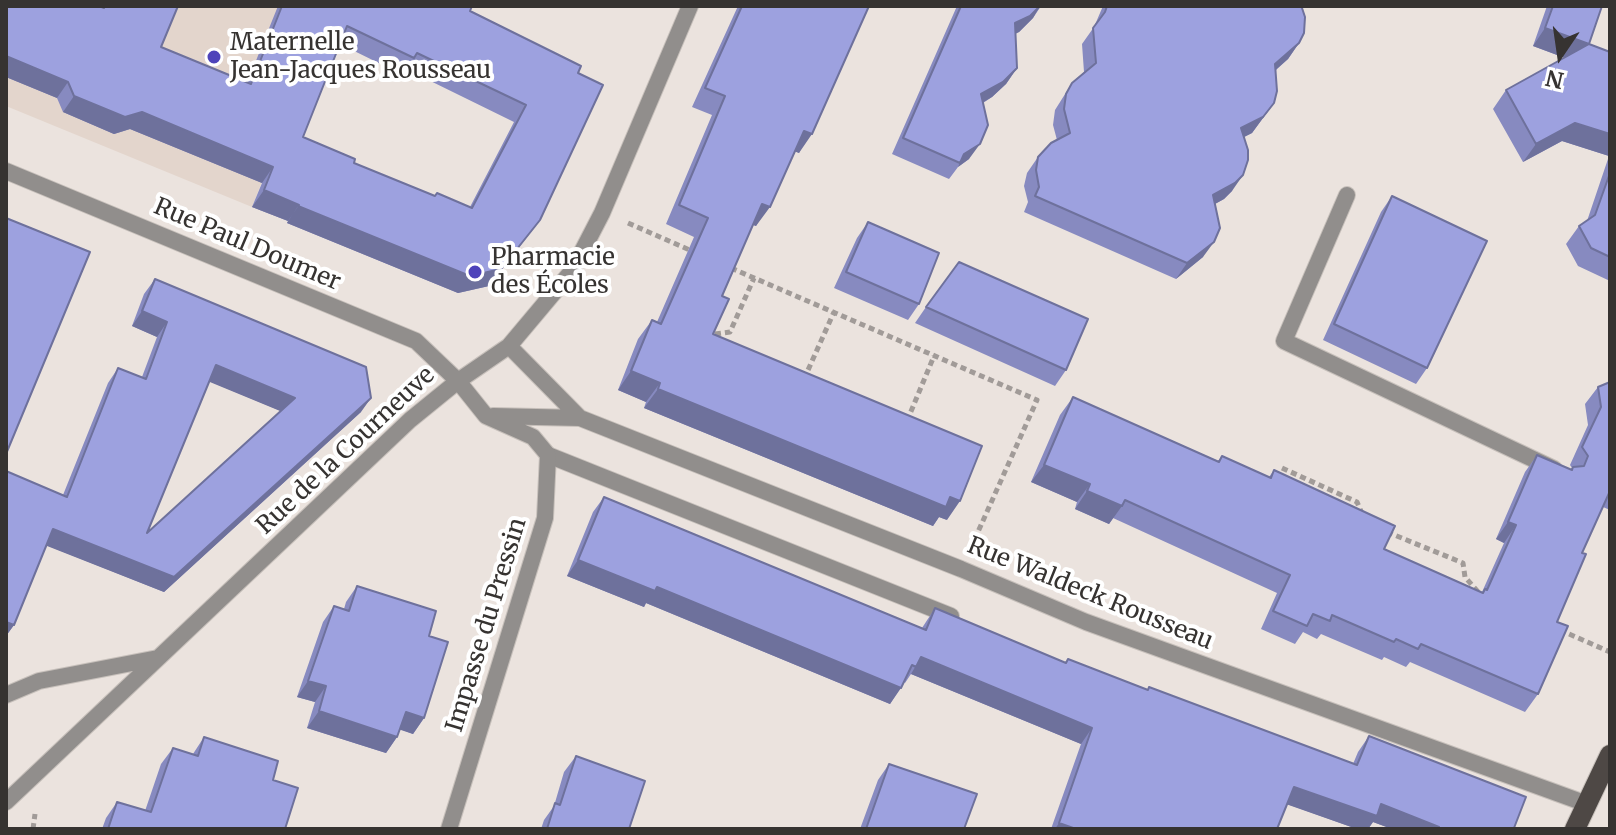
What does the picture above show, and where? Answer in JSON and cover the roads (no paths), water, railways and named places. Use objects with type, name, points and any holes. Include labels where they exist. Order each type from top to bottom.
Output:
[{"type":"main road","points":[[1575,829],[1610,755]]},
{"type":"street","name":"Rue de la Courneuve","points":[[6,802],[410,420],[458,381],[509,346],[572,271],[602,213],[690,6]]},
{"type":"street","name":"Rue Paul Doumer","points":[[6,171],[416,341],[458,381]]},
{"type":"street","points":[[1347,195],[1284,341],[1565,475]]},
{"type":"street","name":"Rue Waldeck Rousseau","points":[[509,346],[580,418]]},
{"type":"street","points":[[458,381],[486,416],[533,437],[548,455],[952,616]]},
{"type":"street","name":"Rue Waldeck Rousseau","points":[[486,416],[580,418],[961,569],[1086,622],[1587,804]]},
{"type":"street","name":"Impasse du Pressin","points":[[449,829],[545,518],[548,455]]},
{"type":"street","points":[[6,695],[39,681],[160,658]]},
{"type":"place","name":"Maternelle Jean-Jacques Rousseau","points":[[214,57]]},
{"type":"place","name":"Pharmacie des Écoles","points":[[475,272]]}]
